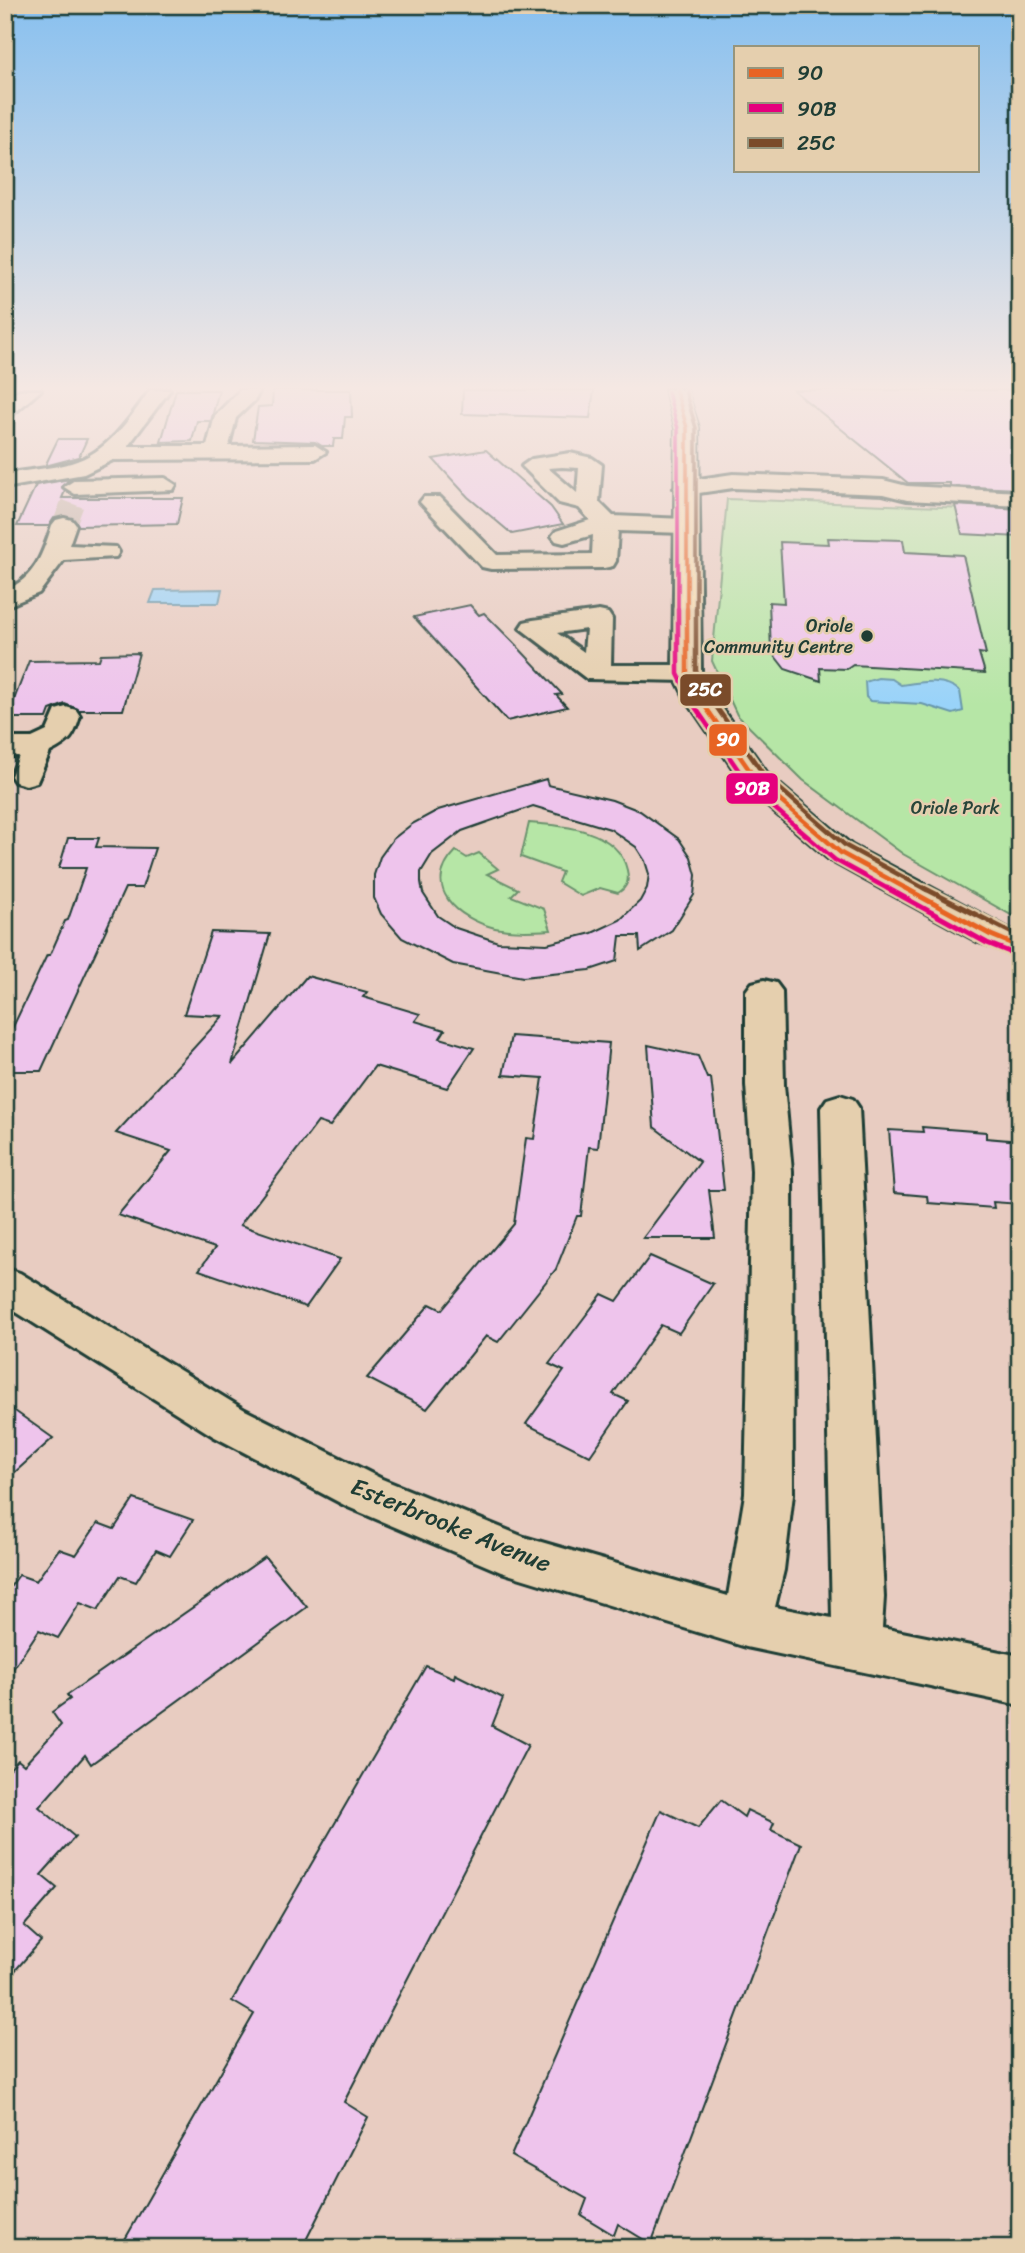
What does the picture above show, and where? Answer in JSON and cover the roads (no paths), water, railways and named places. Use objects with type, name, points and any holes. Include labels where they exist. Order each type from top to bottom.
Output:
[{"type":"main road","points":[[685,495],[687,673],[700,699],[757,781],[841,853],[991,935],[1020,947]]},
{"type":"street","points":[[933,495],[1020,499]]},
{"type":"street","points":[[432,502],[491,562],[604,561],[606,523],[587,503]]},
{"type":"street","points":[[564,536],[606,523],[685,526]]},
{"type":"street","points":[[5,599],[23,594],[36,585],[55,553],[64,525]]},
{"type":"street","points":[[55,553],[107,552]]},
{"type":"street","points":[[597,673],[687,673]]},
{"type":"street","points":[[5,747],[37,747],[60,736],[66,716]]},
{"type":"street","points":[[26,776],[37,747]]},
{"type":"street","points":[[746,1624],[759,1570],[769,1494],[772,1171],[765,1085],[764,991]]},
{"type":"street","points":[[840,1108],[859,1597],[855,1649]]},
{"type":"street","name":"Esterbrooke Avenue","points":[[5,1284],[229,1423],[365,1493],[518,1557],[746,1624],[855,1649],[1020,1681]]},
{"type":"water","points":[[222,589],[219,603],[150,603],[155,590]]},
{"type":"water","points":[[878,678],[892,679],[901,685],[932,682],[947,684],[960,691],[963,711],[953,714],[922,704],[870,701],[866,697],[865,682]]},
{"type":"tunnel","points":[[64,525],[74,499]]},
{"type":"place","name":"Oriole Community Centre","points":[[867,636]]},
{"type":"park label","name":"Oriole Park","points":[[955,808]]}]
